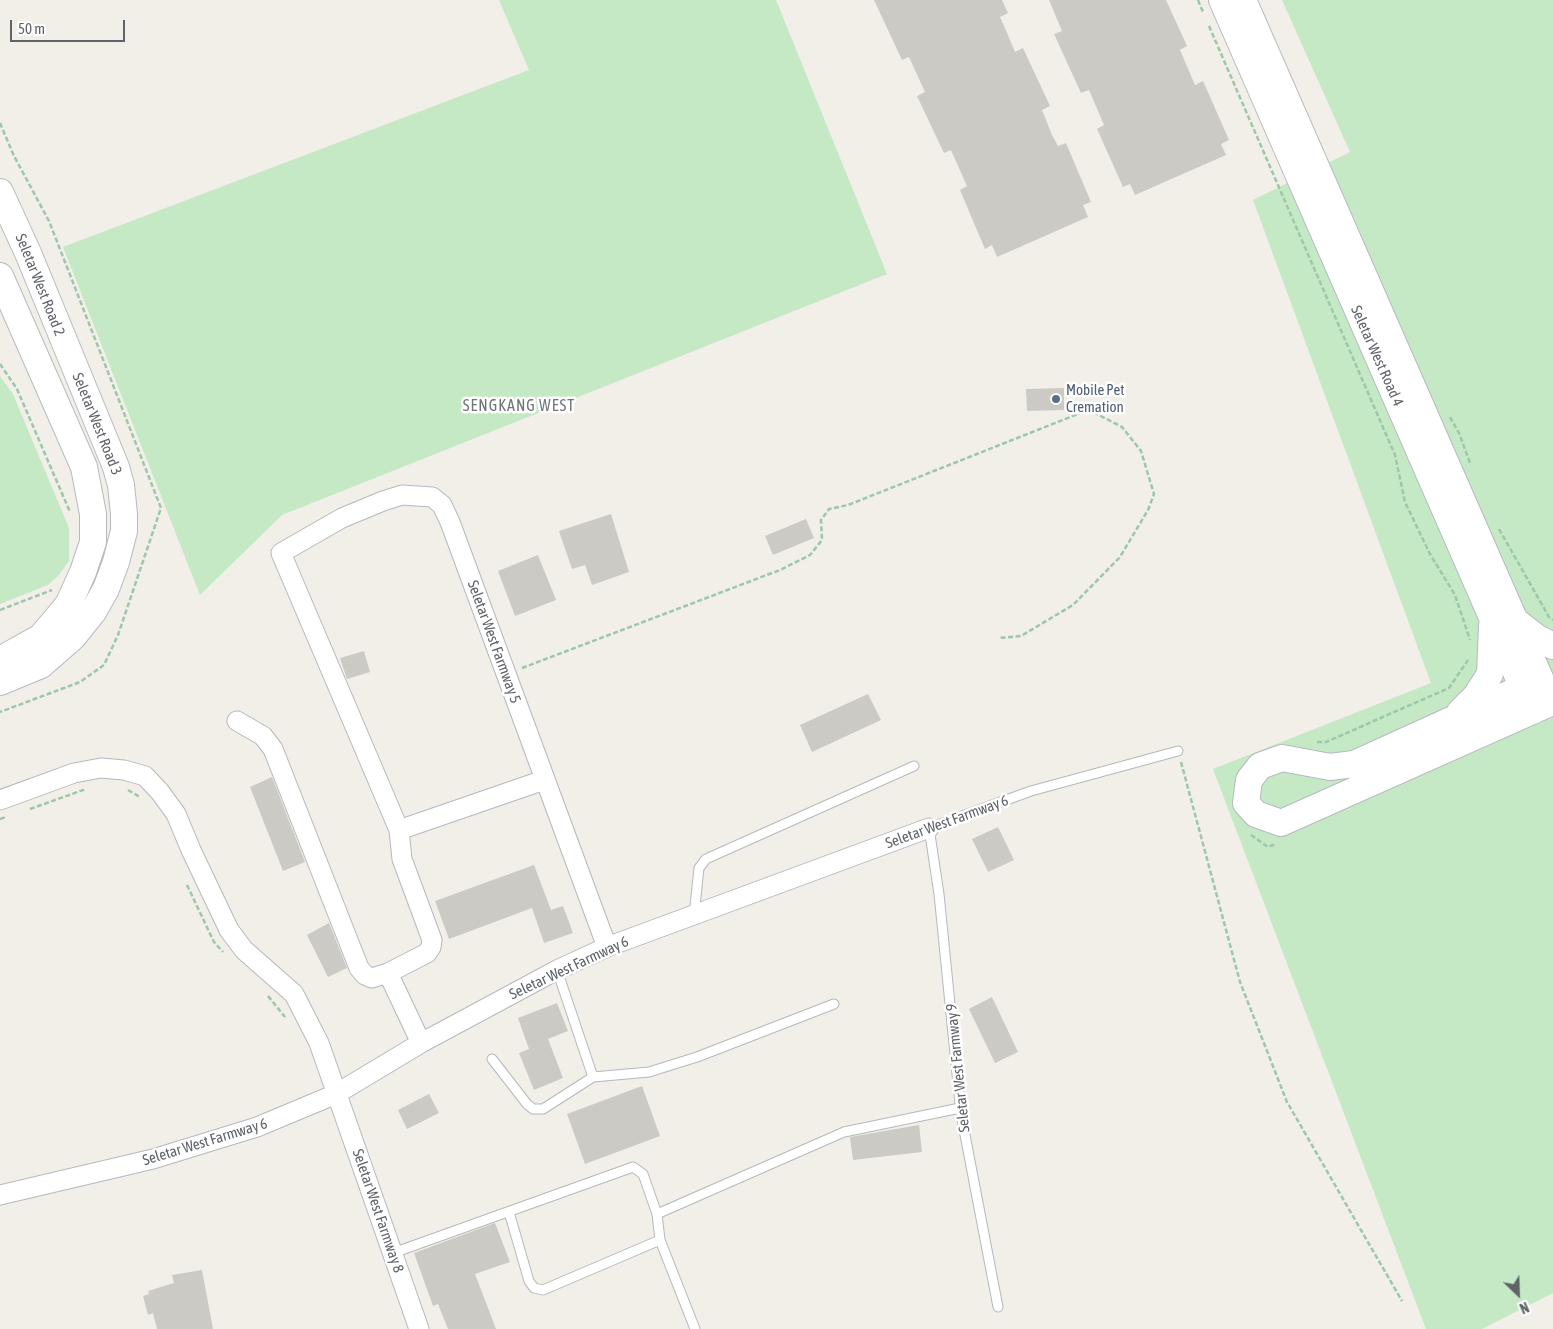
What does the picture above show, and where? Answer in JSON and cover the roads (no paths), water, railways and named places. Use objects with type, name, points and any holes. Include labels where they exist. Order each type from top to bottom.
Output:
[{"type":"main road","name":"Seletar West Road 4","points":[[1222,0],[1503,620],[1542,693]]},
{"type":"main road","name":"Seletar West Road 4","points":[[1243,0],[1503,620]]},
{"type":"main road","name":"Seletar West Road 2","points":[[0,192],[28,253],[67,352]]},
{"type":"main road","name":"Seletar West Road 3","points":[[0,276],[84,467],[93,514],[93,542],[83,572],[68,605],[41,636],[0,660]]},
{"type":"main road","name":"Seletar West Road 3","points":[[0,682],[41,665],[73,637],[101,599],[112,576],[120,546],[124,514],[121,485],[113,459],[67,352]]},
{"type":"main road","points":[[1452,719],[1476,696],[1490,674],[1503,620],[1553,646]]},
{"type":"main road","points":[[1542,693],[1281,823],[1256,814],[1246,803],[1249,780],[1260,766],[1282,758],[1330,767],[1354,764],[1452,719],[1542,693]]},
{"type":"street","name":"Seletar West Farmway 5","points":[[399,830],[281,553],[342,518],[402,494],[432,497],[442,505],[450,522],[607,947]]},
{"type":"street","points":[[237,721],[263,736],[273,749],[360,968],[365,975],[372,978],[388,973],[427,953],[431,947],[432,940],[402,858],[399,830],[544,780]]},
{"type":"street","name":"Seletar West Farmway 8","points":[[4,808],[74,773],[101,768],[124,770],[145,776],[160,792],[176,814],[198,866],[230,930],[244,950],[294,994],[319,1043],[420,1329]]},
{"type":"street","name":"Seletar West Farmway 6","points":[[0,1195],[153,1159],[257,1127],[336,1094],[421,1044],[557,970],[607,947],[929,828]]},
{"type":"street","points":[[388,973],[421,1044]]},
{"type":"lane","name":"Seletar West Farmway 6","points":[[929,828],[1031,791],[1178,751]]},
{"type":"lane","points":[[694,915],[699,868],[706,859],[914,766]]},
{"type":"lane","name":"Seletar West Farmway 9","points":[[929,828],[939,894],[960,1108],[998,1307]]},
{"type":"lane","points":[[557,970],[593,1077]]},
{"type":"lane","points":[[492,1059],[533,1109],[543,1109],[593,1077],[657,1069],[697,1057],[834,1004]]},
{"type":"lane","points":[[657,1214],[844,1132],[960,1108]]},
{"type":"lane","points":[[393,1252],[633,1168],[643,1174],[657,1214],[660,1240],[695,1329]]},
{"type":"lane","points":[[509,1212],[529,1281],[534,1288],[544,1290],[660,1240]]},
{"type":"place","name":"Mobile Pet Cremation","points":[[1056,399]]},
{"type":"district","name":"SENGKANG WEST","points":[[519,406]]}]
